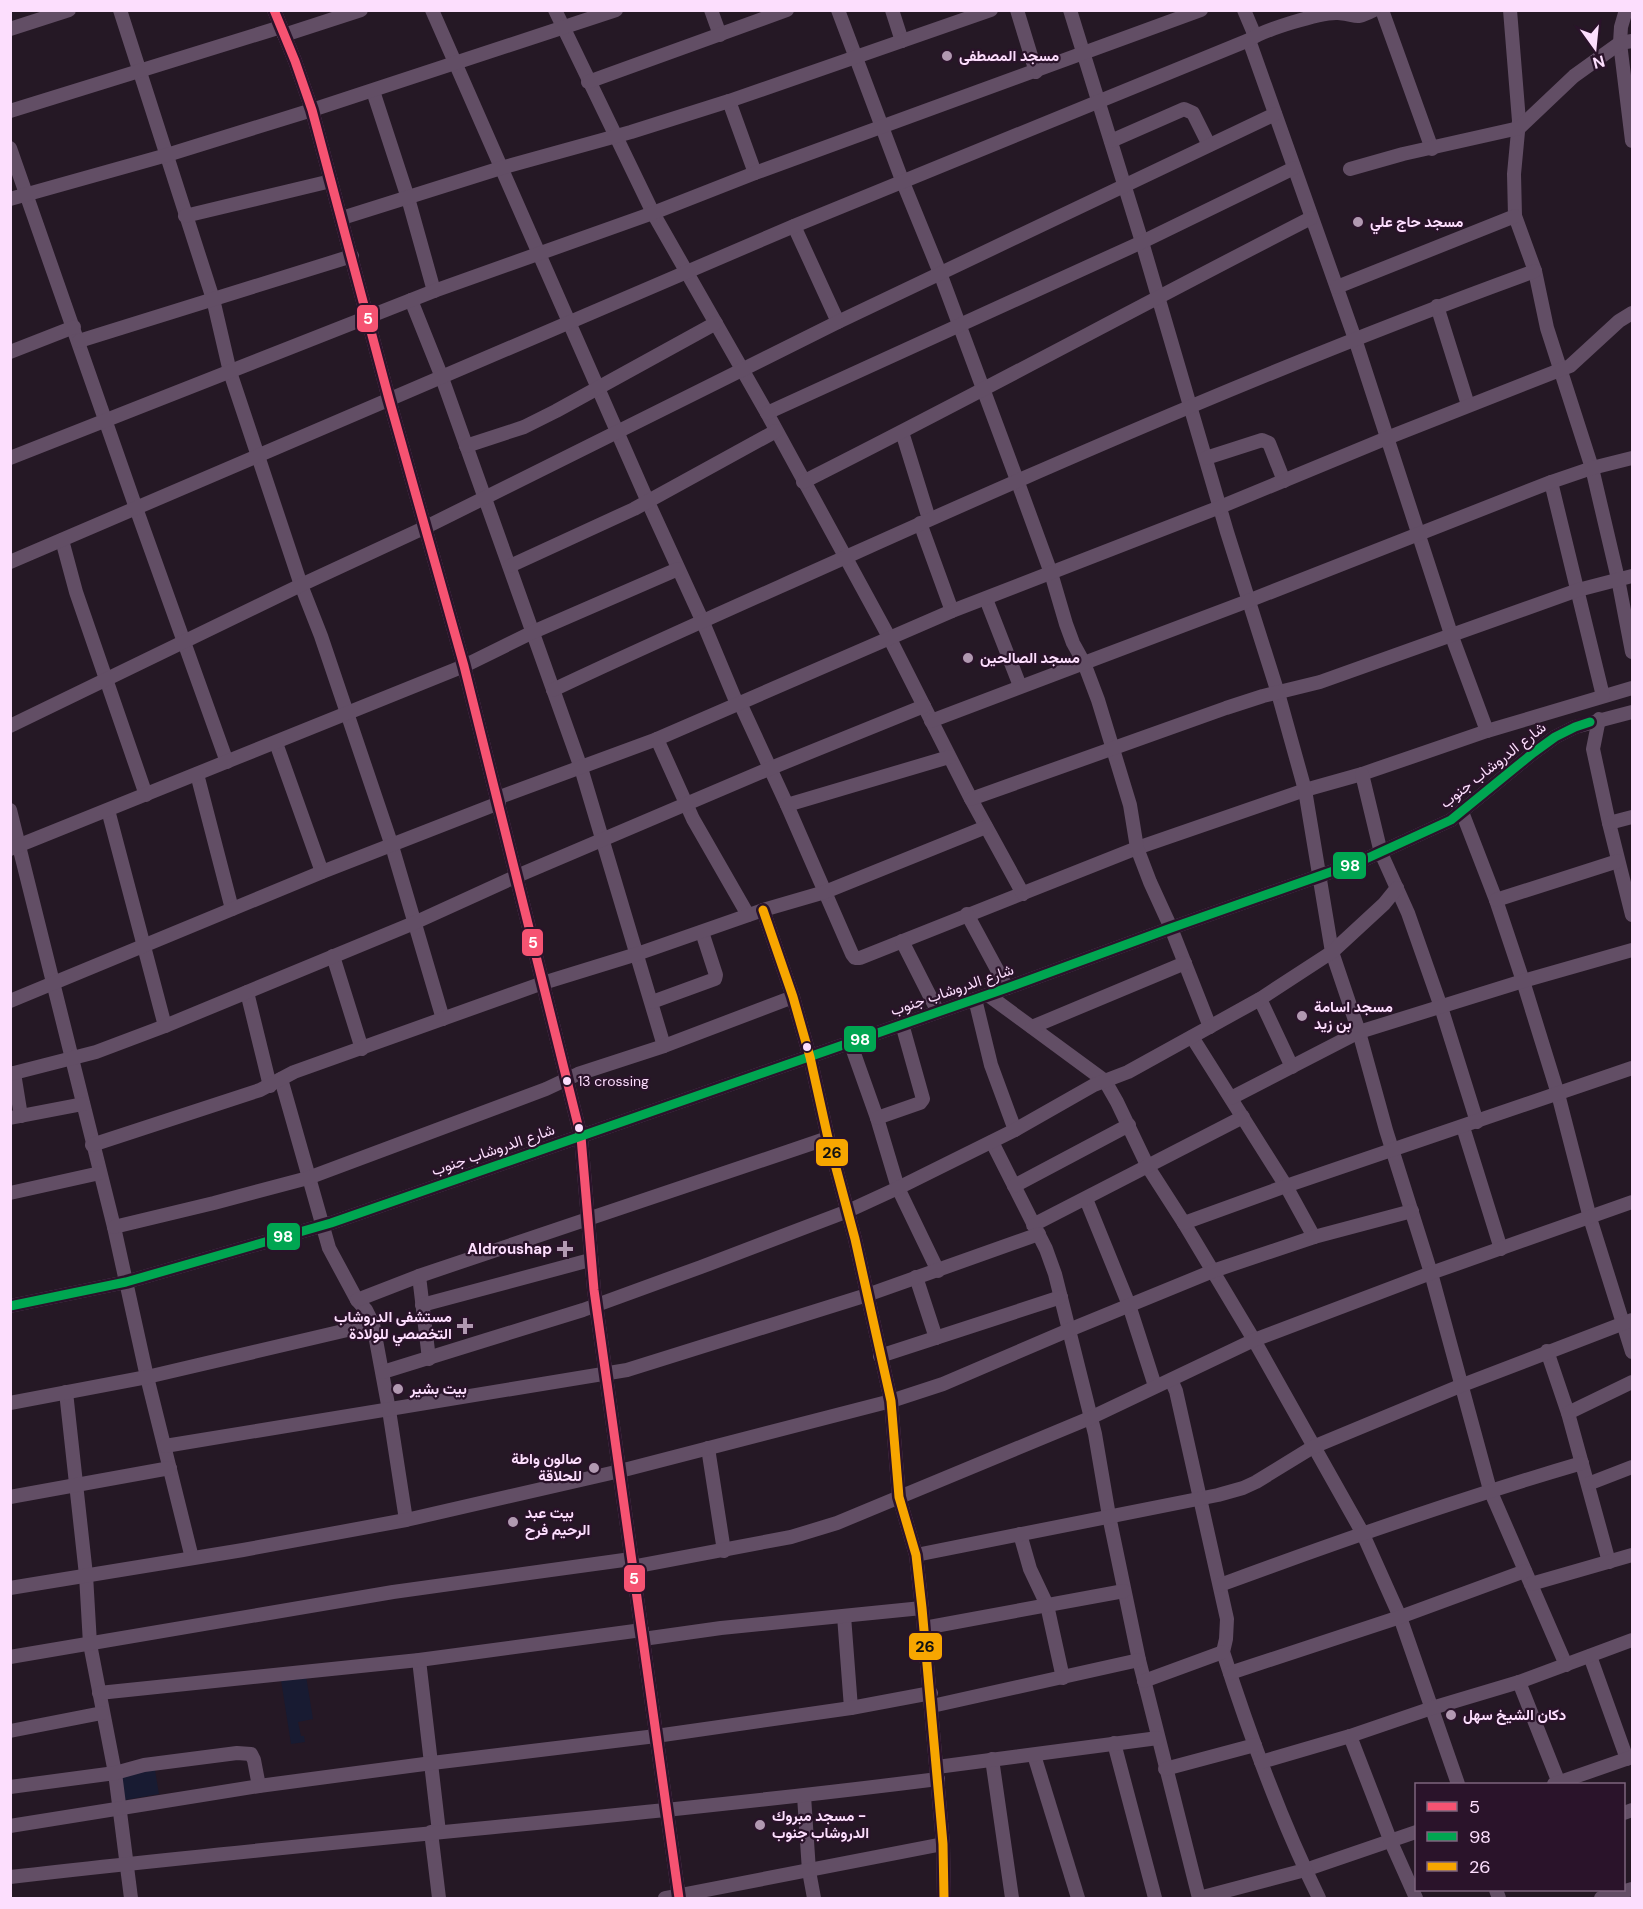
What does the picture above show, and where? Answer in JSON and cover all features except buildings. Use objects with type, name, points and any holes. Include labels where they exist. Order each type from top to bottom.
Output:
[{"type":"street","points":[[10,29],[69,10]]},
{"type":"street","points":[[120,10],[213,299],[230,372],[392,846],[443,1019]]},
{"type":"street","points":[[274,10],[312,110],[389,399],[465,666],[581,1137],[590,1260],[667,1809],[674,1898],[943,1844]]},
{"type":"street","points":[[10,111],[138,71],[361,10]]},
{"type":"street","points":[[432,10],[735,699],[740,703],[771,768],[855,958],[1137,848],[1487,731],[1632,688]]},
{"type":"street","points":[[555,10],[653,213],[767,413],[889,637],[949,757],[1023,894]]},
{"type":"street","points":[[10,199],[167,155],[373,91],[565,29],[616,10]]},
{"type":"street","points":[[711,10],[720,35]]},
{"type":"street","points":[[588,82],[787,10]]},
{"type":"street","points":[[838,10],[960,325],[1051,573],[1070,634],[1084,663],[1114,749],[1130,805],[1137,848],[1210,1027]]},
{"type":"street","points":[[892,10],[902,41]]},
{"type":"street","points":[[342,218],[501,168],[729,101],[991,10]]},
{"type":"street","points":[[1017,10],[1036,72]]},
{"type":"street","points":[[1070,10],[1142,242],[1248,601],[1278,693],[1305,790],[1332,952],[1359,1032],[1431,1273],[1490,1490],[1566,1665]]},
{"type":"street","points":[[10,458],[434,291],[653,213],[755,173],[1084,55],[1201,10]]},
{"type":"street","points":[[1244,10],[1275,114],[1355,339],[1417,534],[1487,731]]},
{"type":"street","points":[[10,562],[794,225],[1099,102],[1268,30],[1319,14],[1338,13],[1358,18],[1374,10]]},
{"type":"street","points":[[1382,10],[1432,149]]},
{"type":"street","points":[[1510,10],[1520,128],[1514,174],[1515,216],[1535,271],[1547,328],[1592,468],[1618,579],[1632,652]]},
{"type":"street","points":[[1626,10],[1621,27],[1626,42],[1632,141]]},
{"type":"street","points":[[1350,169],[1408,153],[1520,128],[1574,76],[1626,42]]},
{"type":"street","points":[[373,91],[408,198],[434,291]]},
{"type":"street","points":[[729,101],[755,173]]},
{"type":"street","points":[[1111,141],[1184,109],[1193,113],[1209,145]]},
{"type":"street","points":[[10,726],[426,527],[838,322],[1275,114]]},
{"type":"street","points":[[10,148],[227,762]]},
{"type":"street","points":[[767,413],[1142,242],[1294,168]]},
{"type":"street","points":[[185,216],[331,180]]},
{"type":"street","points":[[1336,287],[1515,216]]},
{"type":"street","points":[[803,482],[1311,218]]},
{"type":"street","points":[[794,225],[838,322]]},
{"type":"street","points":[[79,340],[352,256]]},
{"type":"street","points":[[553,690],[702,620],[1017,480],[1355,339],[1437,306],[1535,271]]},
{"type":"street","points":[[411,300],[441,375],[581,768],[664,1046]]},
{"type":"street","points":[[1437,306],[1468,405]]},
{"type":"street","points":[[10,1001],[322,872],[657,739],[952,611],[1220,507],[1561,369],[1574,363],[1619,321],[1632,313]]},
{"type":"street","points":[[466,446],[524,427],[716,323]]},
{"type":"street","points":[[10,352],[74,327]]},
{"type":"street","points":[[510,566],[648,502],[776,431]]},
{"type":"street","points":[[902,432],[952,611]]},
{"type":"street","points":[[1206,458],[1262,440],[1266,441],[1269,443],[1284,481]]},
{"type":"street","points":[[931,721],[1248,601],[1551,482],[1632,458]]},
{"type":"street","points":[[1551,482],[1602,696]]},
{"type":"street","points":[[62,540],[76,592],[146,795]]},
{"type":"street","points":[[16,847],[465,666],[533,632],[678,569]]},
{"type":"street","points":[[971,798],[1226,708],[1320,682],[1578,590],[1632,576]]},
{"type":"street","points":[[986,599],[1020,686]]},
{"type":"street","points":[[83,1104],[16,1117],[12,1074],[73,1059],[165,1026],[414,924],[517,876],[924,706]]},
{"type":"street","name":"شارع الدروشاب جنوب","points":[[10,1306],[126,1282],[322,1225],[581,1137],[1319,877],[1381,853],[1439,826],[1462,812],[1555,737],[1599,719],[1632,712]]},
{"type":"street","points":[[1599,719],[1593,749],[1632,915]]},
{"type":"street","points":[[657,739],[687,805],[748,915]]},
{"type":"street","points":[[276,743],[322,872]]},
{"type":"street","points":[[787,805],[949,757]]},
{"type":"street","points":[[197,774],[232,909]]},
{"type":"street","points":[[1362,774],[1381,853],[1397,888],[1441,1008],[1501,1249]]},
{"type":"street","points":[[10,810],[16,847],[55,983],[92,1145],[114,1227],[147,1377],[192,1558]]},
{"type":"street","points":[[108,810],[165,1026]]},
{"type":"street","points":[[1462,812],[1496,900],[1523,981],[1558,1094],[1590,1218],[1628,1321],[1632,1352]]},
{"type":"street","points":[[1609,823],[1632,817]]},
{"type":"street","points":[[92,1145],[276,1083],[294,1072],[543,983],[637,954],[763,910],[825,892],[987,827]]},
{"type":"street","points":[[1496,900],[1618,861]]},
{"type":"street","points":[[383,1372],[596,1305],[848,1211],[898,1188],[1015,1130],[1094,1085],[1128,1072],[1260,999],[1332,952],[1384,904],[1397,888]]},
{"type":"street","points":[[763,910],[793,997],[810,1057],[891,1401],[899,1497],[916,1555],[922,1608],[943,1844],[944,1899]]},
{"type":"street","points":[[967,914],[1007,988]]},
{"type":"street","points":[[652,1002],[715,979],[716,975],[702,932]]},
{"type":"street","points":[[902,941],[938,1012]]},
{"type":"street","points":[[1231,1098],[1359,1032],[1632,950]]},
{"type":"street","points":[[333,956],[362,1049]]},
{"type":"street","points":[[1032,1027],[1185,963]]},
{"type":"street","points":[[247,992],[329,1248],[357,1300],[366,1310],[373,1324],[390,1410],[406,1520]]},
{"type":"street","points":[[114,1227],[308,1178],[546,1089],[566,1078],[664,1046],[793,997]]},
{"type":"street","points":[[982,997],[1032,1027],[1105,1081],[1148,1167],[1254,1340],[1362,1532],[1400,1617],[1457,1783]]},
{"type":"street","points":[[982,997],[991,1065],[1015,1130]]},
{"type":"street","points":[[1260,999],[1292,1066]]},
{"type":"street","points":[[877,1118],[920,1103],[923,1099],[902,1024]]},
{"type":"street","points":[[1192,1037],[1286,1186],[1314,1237]]},
{"type":"street","points":[[850,1042],[877,1118],[898,1188],[938,1271]]},
{"type":"street","points":[[1184,1223],[1632,1068]]},
{"type":"street","points":[[165,1446],[647,1365],[938,1271],[1036,1230],[1086,1199],[1243,1117]]},
{"type":"street","points":[[1014,1186],[1129,1125]]},
{"type":"street","points":[[357,1300],[419,1276],[828,1138]]},
{"type":"street","points":[[992,1142],[1046,1249],[1061,1297],[1099,1454],[1109,1516],[1139,1660],[1199,1899],[1305,1870],[1415,1832]]},
{"type":"street","points":[[10,1193],[100,1173]]},
{"type":"street","points":[[1086,1199],[1129,1305],[1155,1386]]},
{"type":"street","points":[[10,1657],[393,1592],[724,1551],[814,1531],[899,1497],[938,1477],[1090,1418],[1254,1340],[1431,1273],[1632,1202]]},
{"type":"street","points":[[10,1588],[406,1520],[620,1471],[891,1401],[943,1384],[1213,1271],[1314,1237],[1412,1211]]},
{"type":"street","points":[[422,1305],[590,1260]]},
{"type":"street","points":[[419,1276],[429,1359]]},
{"type":"street","points":[[916,1277],[936,1338]]},
{"type":"street","points":[[880,1356],[1061,1297]]},
{"type":"street","points":[[916,1555],[1243,1488],[1313,1447],[1547,1351],[1628,1321]]},
{"type":"street","points":[[10,1403],[147,1377],[373,1324]]},
{"type":"street","points":[[1547,1351],[1568,1413],[1609,1562]]},
{"type":"street","points":[[1171,1380],[1176,1391],[1227,1619],[1223,1652],[1261,1762],[1319,1899]]},
{"type":"street","points":[[1568,1413],[1632,1382]]},
{"type":"street","points":[[66,1392],[87,1575],[90,1644],[115,1773],[131,1899]]},
{"type":"street","points":[[708,1448],[724,1551]]},
{"type":"street","points":[[1220,1585],[1362,1532],[1582,1462]]},
{"type":"street","points":[[1588,1484],[1632,1467]]},
{"type":"street","points":[[10,1497],[170,1468]]},
{"type":"street","points":[[1020,1534],[1030,1569],[1047,1605],[1063,1678]]},
{"type":"street","points":[[1531,1584],[1632,1555]]},
{"type":"street","points":[[1230,1673],[1400,1617],[1525,1571]]},
{"type":"street","points":[[924,1628],[1125,1591]]},
{"type":"street","points":[[99,1693],[643,1634],[922,1608]]},
{"type":"street","points":[[844,1616],[851,1708]]},
{"type":"street","points":[[1261,1762],[1520,1682],[1632,1640]]},
{"type":"street","points":[[1144,1681],[1223,1652]]},
{"type":"street","points":[[1564,1783],[1584,1780],[1630,1758],[1590,1656]]},
{"type":"street","points":[[419,1660],[432,1762],[439,1899]]},
{"type":"street","points":[[10,1826],[120,1807],[432,1762],[656,1736],[851,1708],[931,1700],[1063,1678],[1139,1660]]},
{"type":"street","points":[[1520,1682],[1557,1783]]},
{"type":"street","points":[[10,1731],[102,1713]]},
{"type":"street","points":[[1350,1736],[1416,1899]]},
{"type":"street","points":[[10,1876],[804,1796],[937,1773],[992,1759],[1158,1738]]},
{"type":"street","points":[[1114,1743],[1155,1899]]},
{"type":"street","points":[[1166,1769],[1255,1745]]},
{"type":"street","points":[[10,1786],[115,1773],[144,1764],[237,1753],[251,1754],[259,1786]]},
{"type":"street","points":[[1034,1755],[1078,1899]]},
{"type":"street","points":[[992,1759],[1011,1899]]},
{"type":"street","points":[[804,1796],[809,1871],[814,1899]]},
{"type":"street","points":[[1601,1899],[1623,1891]]},
{"type":"shaded area","points":[[306,1676],[313,1719],[298,1722],[305,1742],[291,1744],[281,1680]]},
{"type":"shaded area","points":[[155,1770],[159,1794],[125,1800],[121,1776]]},
{"type":"transit line","name":"5","points":[[274,10],[312,110],[389,399],[464,666],[581,1137],[594,1290],[679,1898]]},
{"type":"transit line","name":"98","points":[[10,1306],[126,1282],[331,1223],[1007,988],[1359,862],[1451,820],[1555,737],[1590,722]]},
{"type":"transit line","name":"26","points":[[763,910],[793,997],[810,1057],[828,1138],[855,1239],[891,1401],[899,1497],[916,1555],[922,1608],[943,1844],[944,1898]]},
{"type":"place","name":"مسجد المصطفى","points":[[947,56]]},
{"type":"place","name":"مسجد حاج علي","points":[[1358,222]]},
{"type":"place","name":"مسجد الصالحين","points":[[968,658]]},
{"type":"place","name":"مسجد اسامة بن زيد","points":[[1302,1016]]},
{"type":"place","name":"13 crossing","points":[[567,1081]]},
{"type":"place","name":"Aldroushap","points":[[565,1249]]},
{"type":"place","name":"مستشفى الدروشاب التخصصي للولادة","points":[[465,1326]]},
{"type":"place","name":"بيت بشير","points":[[398,1389]]},
{"type":"place","name":"صالون واطة للحلاقة","points":[[594,1468]]},
{"type":"place","name":"بيت عبد الرحيم فرح","points":[[513,1522]]},
{"type":"place","name":"دكان الشيخ سهل","points":[[1451,1715]]},
{"type":"place","name":"مسجد مبروك - الدروشاب جنوب","points":[[760,1825]]}]
